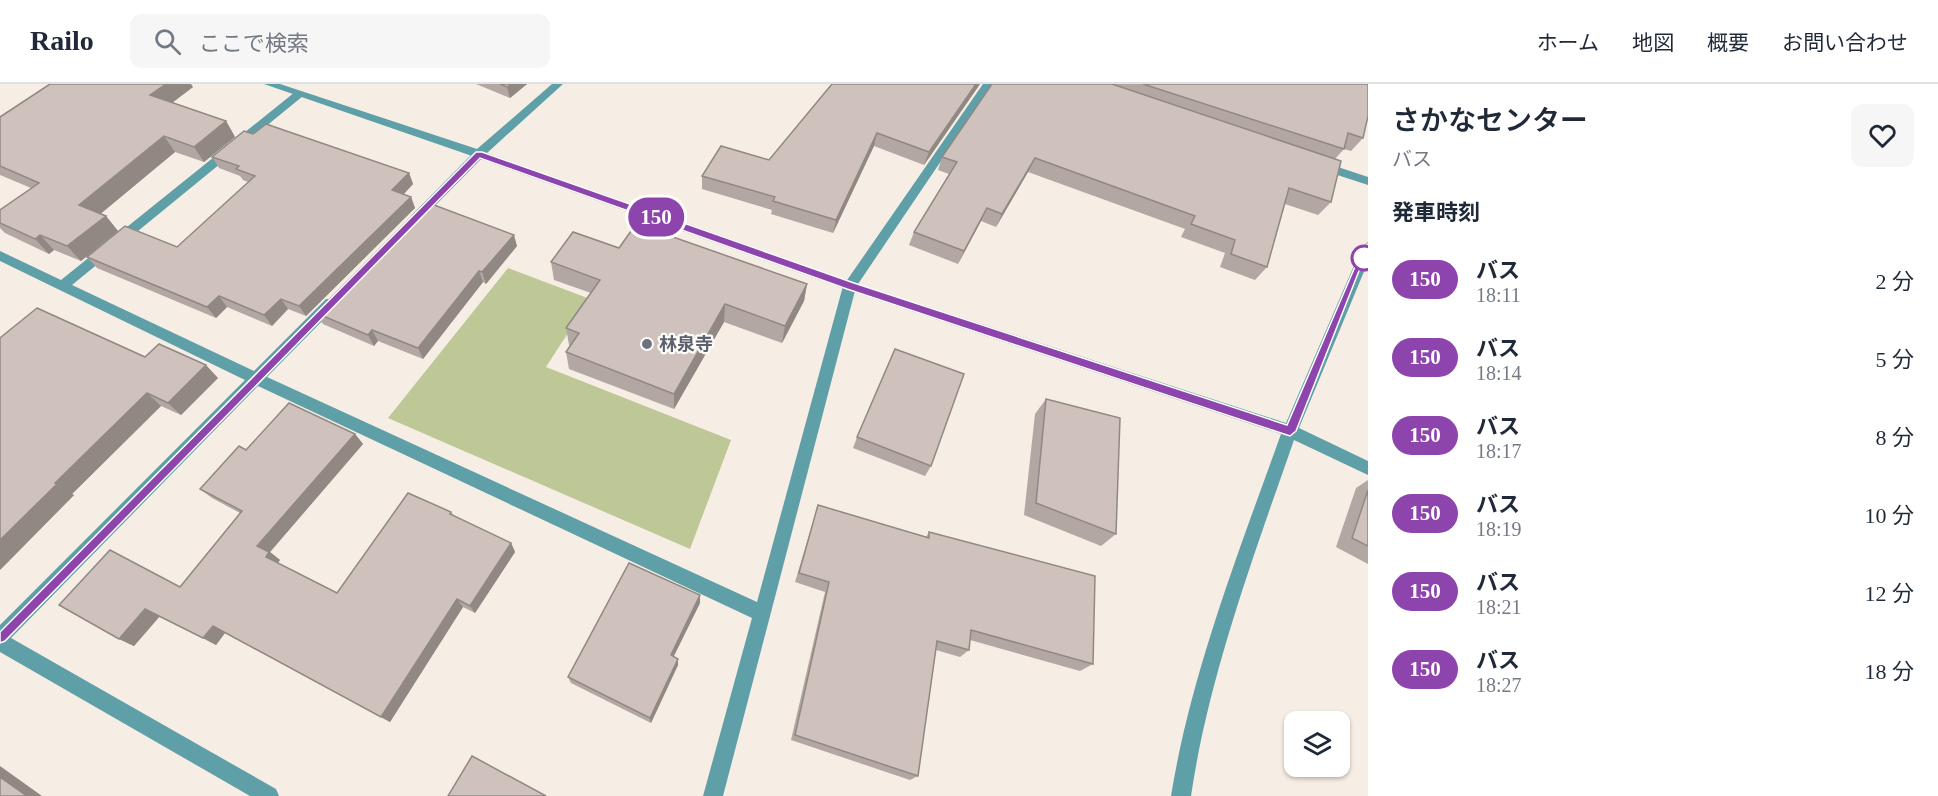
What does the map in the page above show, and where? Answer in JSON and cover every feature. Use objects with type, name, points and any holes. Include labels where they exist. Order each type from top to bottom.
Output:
[{"type":"street","points":[[269,84],[479,154],[850,286],[1290,431],[1368,468]]},
{"type":"street","points":[[405,229],[479,154],[558,84]]},
{"type":"street","points":[[713,796],[850,286],[988,84]]},
{"type":"street","points":[[62,286],[299,94]]},
{"type":"street","points":[[1312,162],[1368,181]]},
{"type":"street","points":[[1181,796],[1187,758],[1222,631],[1290,431],[1368,248]]},
{"type":"street","points":[[0,256],[257,379],[763,614]]},
{"type":"street","points":[[0,637],[339,296]]},
{"type":"street","points":[[0,642],[269,796]]},
{"type":"green space","points":[[508,268],[590,299],[546,367],[731,440],[690,549],[388,418]]},
{"type":"building","points":[[50,84],[166,84],[150,95],[226,121],[194,147],[164,136],[79,205],[106,216],[67,246],[40,235],[35,239],[0,223],[0,210],[39,183],[0,166],[0,117]]},
{"type":"building","points":[[832,84],[976,84],[929,152],[877,133],[836,220],[773,201],[775,197],[702,176],[721,146],[769,160]]},
{"type":"building","points":[[992,84],[1112,84],[1341,161],[1331,202],[1289,188],[1267,267],[1231,254],[1235,240],[1191,224],[1195,216],[1035,158],[1002,214],[987,208],[964,251],[914,232],[957,162],[942,157]]},
{"type":"building","points":[[1143,84],[1368,84],[1368,116],[1363,138],[1348,133],[1344,149]]},
{"type":"building","points":[[266,124],[409,173],[392,190],[411,197],[299,306],[281,299],[264,315],[219,296],[207,307],[87,257],[125,226],[177,247],[255,176],[236,169],[239,166],[212,157],[244,131],[253,134]]},
{"type":"building","points":[[426,202],[514,235],[482,272],[479,271],[418,348],[372,330],[368,335],[316,313]]},
{"type":"building","points":[[636,224],[807,284],[785,326],[725,304],[674,394],[566,352],[579,333],[566,328],[600,280],[551,262],[573,232],[619,248]]},
{"type":"building","points":[[37,308],[145,357],[159,344],[206,365],[168,403],[147,393],[0,540],[0,338]]},
{"type":"building","points":[[895,349],[964,374],[931,466],[857,437]]},
{"type":"building","points":[[1046,399],[1120,418],[1116,534],[1036,503]]},
{"type":"building","points":[[289,403],[355,434],[257,546],[269,552],[266,557],[337,593],[408,493],[511,543],[470,606],[457,599],[381,717],[213,626],[203,638],[145,609],[119,639],[59,605],[110,550],[180,587],[242,511],[200,489],[239,446],[246,450]]},
{"type":"building","points":[[1368,490],[1368,546],[1352,538]]},
{"type":"building","points":[[818,505],[929,538],[929,532],[1095,576],[1093,664],[971,630],[969,650],[937,641],[918,776],[795,735],[829,582],[799,573]]},
{"type":"building","points":[[629,563],[700,595],[671,655],[678,659],[650,718],[568,677]]},
{"type":"building","points":[[472,756],[546,796],[448,796]]},
{"type":"building","points":[[0,777],[27,796],[0,796]]},
{"type":"bus line","name":"150","points":[[0,637],[479,154],[850,286],[1290,431],[1368,248]]},
{"type":"place","name":"林泉寺","points":[[647,344]]}]
